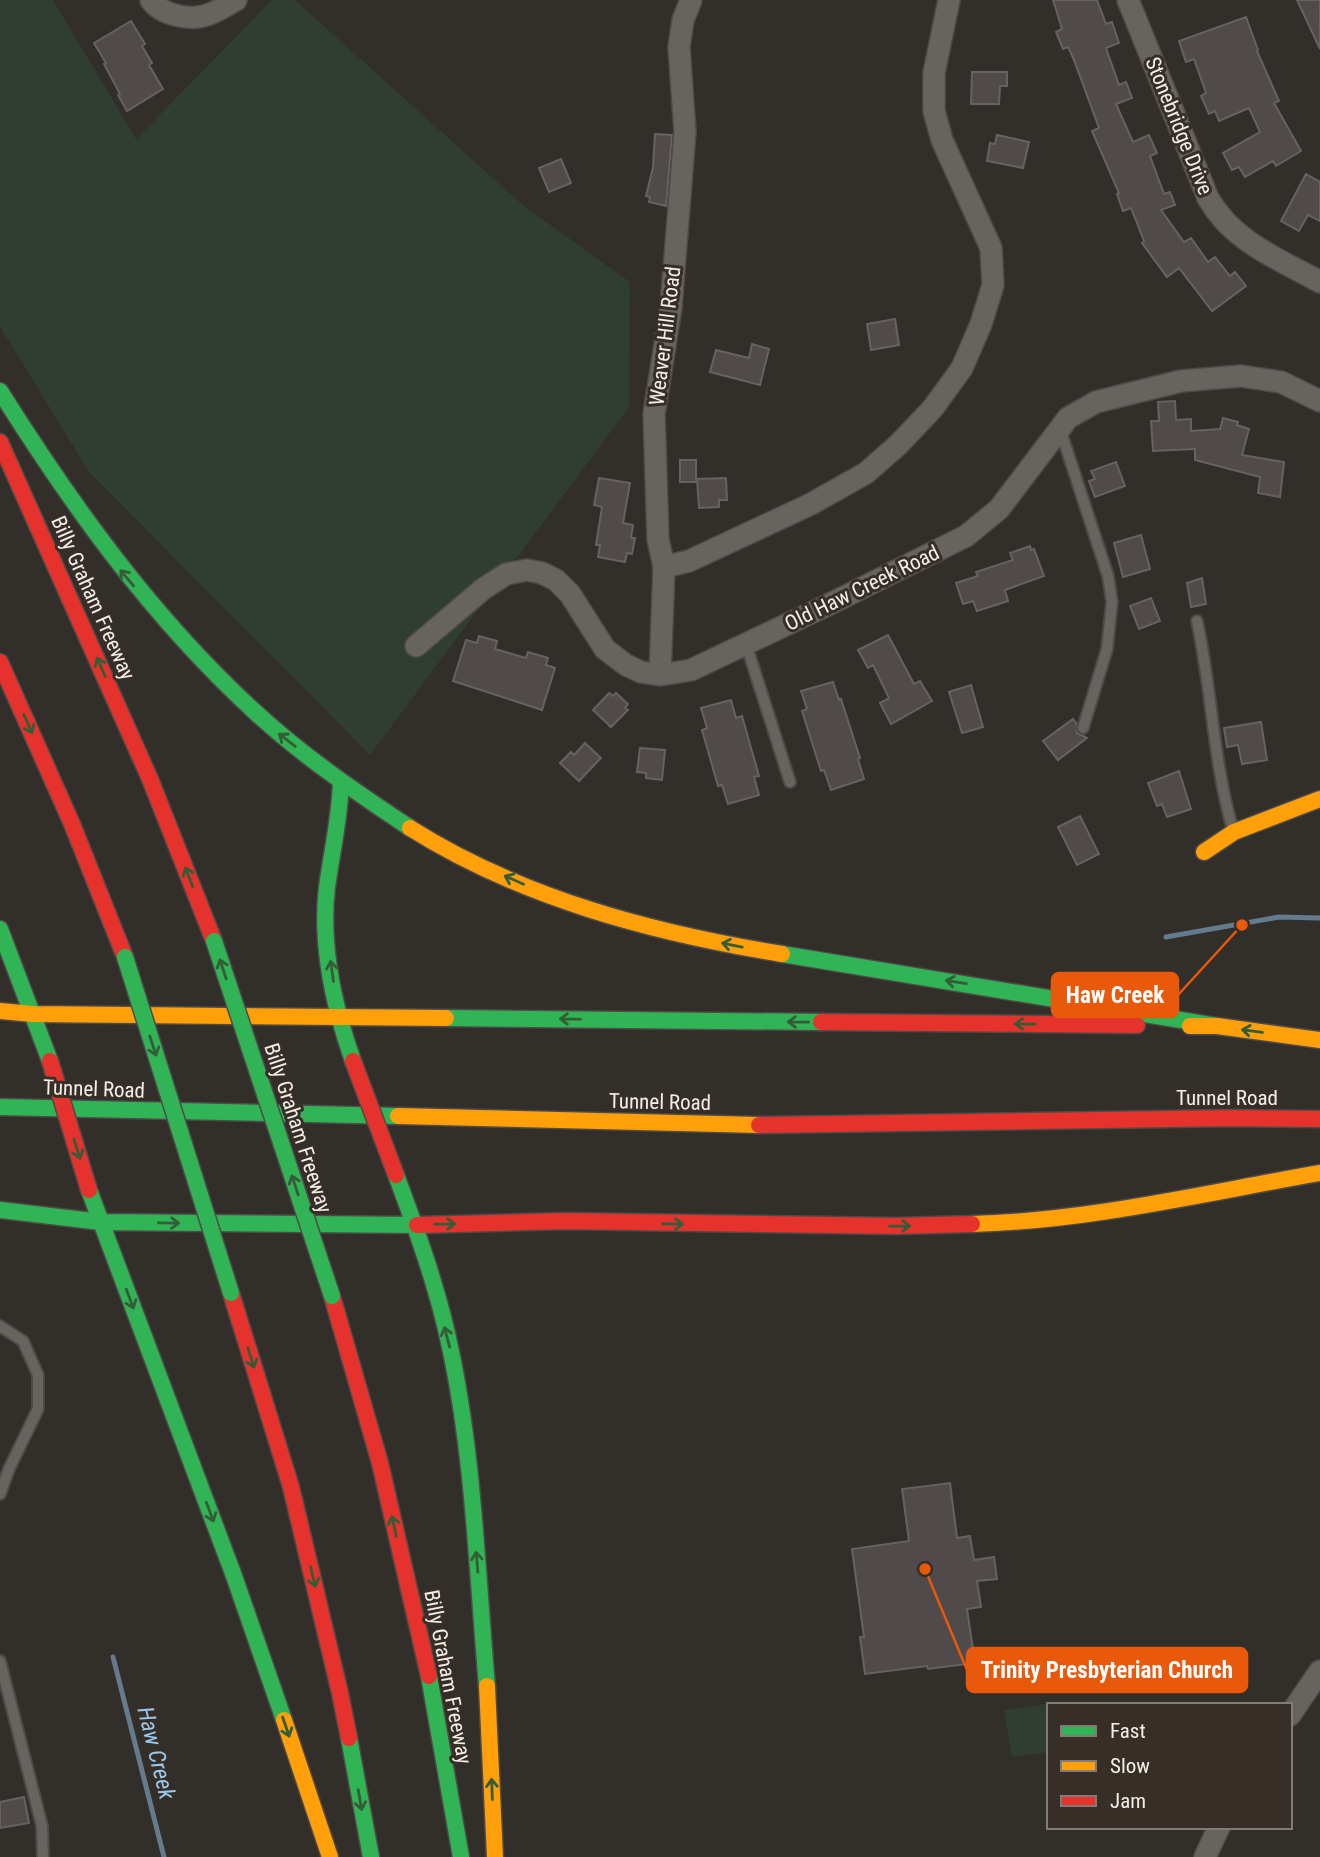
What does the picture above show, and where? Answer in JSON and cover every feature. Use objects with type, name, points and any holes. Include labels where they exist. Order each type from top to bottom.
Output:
[{"type":"main road","points":[[0,391],[73,505],[122,572],[175,634],[227,687],[280,735],[341,781],[453,853],[531,887],[606,914],[668,931],[757,950],[1217,1026],[1320,1040]]},
{"type":"main road","name":"Billy Graham Freeway","points":[[0,442],[150,779],[214,941],[332,1297],[380,1463],[428,1671],[461,1857]]},
{"type":"main road","points":[[0,662],[72,824],[125,957],[231,1293],[291,1487],[340,1693],[370,1857]]},
{"type":"main road","points":[[341,781],[340,813],[327,889],[326,924],[338,1017],[415,1225],[450,1345],[467,1454],[488,1695],[495,1857]]},
{"type":"main road","points":[[1204,852],[1234,832],[1320,799]]},
{"type":"main road","points":[[0,965],[2,937]]},
{"type":"main road","points":[[2,937],[50,1061],[89,1189],[234,1576],[330,1857]]},
{"type":"main road","points":[[0,1012],[1217,1026]]},
{"type":"main road","name":"Tunnel Road","points":[[0,1107],[769,1125],[1320,1119]]},
{"type":"main road","points":[[0,1210],[101,1222],[415,1225],[566,1221],[883,1226],[1009,1223],[1106,1211],[1320,1173]]},
{"type":"street","points":[[151,0],[154,5],[172,15],[205,16],[236,0]]},
{"type":"street","name":"Weaver Hill Road","points":[[660,675],[664,567],[658,540],[654,414],[671,307],[685,132],[679,47],[683,20],[691,0]]},
{"type":"street","points":[[664,567],[689,561],[811,504],[866,473],[899,444],[933,408],[962,368],[981,324],[993,285],[991,248],[942,140],[934,111],[934,73],[949,0]]},
{"type":"street","name":"Stonebridge Drive","points":[[1128,0],[1216,212],[1227,227],[1243,239],[1320,282]]},
{"type":"street","name":"Old Haw Creek Road","points":[[416,646],[483,589],[506,574],[527,570],[556,580],[584,614],[605,649],[616,659],[641,672],[660,675],[691,670],[938,551],[973,531],[999,509],[1060,429],[1081,409],[1096,402],[1181,381],[1221,377],[1261,378],[1281,382],[1319,399]]},
{"type":"street","points":[[1292,1712],[1320,1671]]},
{"type":"street","points":[[1205,1857],[1218,1829]]},
{"type":"lane","points":[[1060,429],[1108,576],[1112,602],[1107,649],[1083,728]]},
{"type":"lane","points":[[1197,621],[1226,806],[1234,832]]},
{"type":"lane","points":[[746,644],[790,782]]},
{"type":"lane","points":[[0,1326],[23,1341],[38,1375],[38,1409],[0,1494]]},
{"type":"lane","points":[[0,1661],[42,1826],[43,1857]]},
{"type":"green space","points":[[0,0],[53,0],[136,139],[272,0],[295,0],[524,206],[630,282],[629,407],[370,755],[89,472],[0,327]]},
{"type":"green space","points":[[1047,1704],[1047,1752],[1012,1757],[1004,1710]]},
{"type":"building","points":[[1053,0],[1097,0],[1106,24],[1112,22],[1119,43],[1106,48],[1119,85],[1126,82],[1132,98],[1116,104],[1133,142],[1149,135],[1157,153],[1150,156],[1164,194],[1170,192],[1175,205],[1161,210],[1184,242],[1191,238],[1208,262],[1215,257],[1230,276],[1235,272],[1246,286],[1212,311],[1179,268],[1167,277],[1142,243],[1144,241],[1131,208],[1123,211],[1117,194],[1119,193],[1092,131],[1099,128],[1074,60],[1068,47],[1063,49],[1056,32],[1062,29]]},
{"type":"building","points":[[1297,0],[1320,0],[1320,49]]},
{"type":"building","points":[[1246,17],[1257,51],[1279,101],[1274,103],[1301,151],[1276,166],[1273,161],[1245,177],[1239,167],[1232,170],[1223,153],[1260,132],[1249,108],[1219,121],[1215,111],[1209,114],[1201,96],[1206,93],[1194,59],[1186,62],[1179,41]]},
{"type":"building","points":[[131,21],[145,44],[142,46],[152,63],[149,65],[163,89],[127,111],[94,43]]},
{"type":"building","points":[[972,72],[1007,72],[1007,86],[1000,86],[999,104],[971,104]]},
{"type":"building","points":[[655,134],[672,135],[666,206],[649,202],[650,197],[646,196],[653,167]]},
{"type":"building","points":[[997,135],[1029,142],[1023,168],[987,161],[990,143],[995,144]]},
{"type":"building","points":[[561,159],[571,183],[549,192],[539,168]]},
{"type":"building","points":[[1306,174],[1320,182],[1320,221],[1308,215],[1299,231],[1281,221]]},
{"type":"building","points":[[895,319],[899,345],[871,350],[867,324]]},
{"type":"building","points":[[752,344],[769,349],[760,385],[710,372],[716,350],[749,358]]},
{"type":"building","points":[[1175,401],[1176,420],[1191,419],[1191,431],[1220,429],[1223,418],[1238,422],[1237,425],[1249,429],[1242,455],[1284,462],[1280,497],[1258,493],[1260,477],[1195,460],[1195,449],[1153,451],[1151,421],[1159,421],[1158,402]]},
{"type":"building","points":[[680,460],[696,460],[696,482],[680,482]]},
{"type":"building","points":[[1116,462],[1125,486],[1095,497],[1089,481],[1095,479],[1091,471]]},
{"type":"building","points":[[599,478],[630,483],[623,523],[633,525],[631,538],[635,538],[632,554],[627,553],[625,562],[598,557],[600,545],[596,545],[602,507],[594,505]]},
{"type":"building","points":[[726,478],[727,500],[719,500],[719,507],[699,508],[697,479]]},
{"type":"building","points":[[1141,535],[1150,569],[1123,577],[1114,543]]},
{"type":"building","points":[[1030,546],[1031,550],[1034,549],[1044,576],[1005,590],[1008,601],[977,611],[973,601],[963,604],[956,583],[978,576],[976,572],[1013,560],[1010,553]]},
{"type":"building","points":[[1202,578],[1206,604],[1191,607],[1187,583]]},
{"type":"building","points":[[1151,598],[1160,621],[1139,629],[1130,606]]},
{"type":"building","points":[[888,635],[914,684],[920,681],[932,701],[891,724],[880,703],[889,698],[873,665],[868,668],[858,650]]},
{"type":"building","points":[[479,636],[497,641],[495,649],[526,658],[528,652],[548,658],[546,665],[555,668],[542,710],[453,681],[466,640],[477,643]]},
{"type":"building","points":[[833,682],[860,758],[858,759],[864,779],[831,790],[824,770],[821,771],[802,711],[807,709],[801,691]]},
{"type":"building","points":[[971,685],[983,727],[962,733],[949,692]]},
{"type":"building","points":[[609,693],[613,696],[616,693],[628,704],[625,708],[628,710],[611,727],[593,710]]},
{"type":"building","points":[[731,700],[736,718],[742,716],[759,776],[754,777],[759,795],[728,804],[722,785],[718,786],[702,730],[707,728],[701,708]]},
{"type":"building","points":[[1073,719],[1077,733],[1087,738],[1058,760],[1043,741]]},
{"type":"building","points":[[1261,722],[1267,760],[1242,764],[1238,745],[1227,747],[1224,728]]},
{"type":"building","points":[[585,743],[601,758],[579,781],[560,763],[571,752],[574,755]]},
{"type":"building","points":[[640,748],[665,750],[662,780],[646,778],[646,773],[637,772]]},
{"type":"building","points":[[1179,771],[1191,809],[1167,817],[1162,804],[1157,806],[1148,783]]},
{"type":"building","points":[[1080,816],[1099,854],[1077,865],[1058,827]]},
{"type":"building","points":[[950,1483],[957,1538],[970,1536],[974,1560],[994,1557],[997,1579],[977,1581],[981,1607],[967,1609],[975,1663],[865,1674],[860,1637],[864,1637],[852,1549],[909,1541],[902,1489]]},
{"type":"building","points":[[24,1797],[29,1823],[0,1828],[0,1802]]},
{"type":"waterway","name":"Haw Creek","points":[[1166,937],[1279,917],[1320,918]]},
{"type":"waterway","name":"Haw Creek","points":[[113,1657],[164,1857]]},
{"type":"traffic: fast","points":[[0,391],[56,477],[116,559],[181,637],[253,710],[290,742],[349,787],[410,828]]},
{"type":"traffic: fast","points":[[341,781],[327,887],[325,931],[330,976],[353,1061]]},
{"type":"traffic: fast","points":[[0,929],[50,1061]]},
{"type":"traffic: fast","points":[[214,941],[332,1296]]},
{"type":"traffic: fast","points":[[782,954],[1217,1026]]},
{"type":"traffic: fast","points":[[125,957],[231,1293]]},
{"type":"traffic: fast","points":[[446,1018],[821,1022]]},
{"type":"traffic: fast","points":[[0,1107],[398,1116]]},
{"type":"traffic: fast","points":[[396,1175],[433,1282],[458,1389],[470,1473],[487,1686]]},
{"type":"traffic: fast","points":[[89,1190],[234,1576],[284,1720]]},
{"type":"traffic: fast","points":[[0,1210],[101,1222],[417,1225]]},
{"type":"traffic: fast","points":[[429,1676],[461,1857]]},
{"type":"traffic: fast","points":[[349,1738],[371,1857]]},
{"type":"traffic: slow","points":[[1204,852],[1234,832],[1320,799]]},
{"type":"traffic: slow","points":[[410,828],[497,874],[589,909],[685,935],[782,954]]},
{"type":"traffic: slow","points":[[0,1011],[33,1014],[446,1018]]},
{"type":"traffic: slow","points":[[1190,1026],[1217,1026],[1320,1040]]},
{"type":"traffic: slow","points":[[398,1116],[759,1125]]},
{"type":"traffic: slow","points":[[972,1224],[1103,1212],[1320,1173]]},
{"type":"traffic: slow","points":[[487,1686],[495,1857]]},
{"type":"traffic: slow","points":[[284,1720],[330,1857]]},
{"type":"traffic: jam","points":[[0,442],[150,779],[214,941]]},
{"type":"traffic: jam","points":[[0,662],[72,824],[125,957]]},
{"type":"traffic: jam","points":[[821,1022],[1137,1025]]},
{"type":"traffic: jam","points":[[50,1061],[89,1190]]},
{"type":"traffic: jam","points":[[353,1061],[396,1175]]},
{"type":"traffic: jam","points":[[759,1125],[1320,1119]]},
{"type":"traffic: jam","points":[[417,1225],[566,1221],[896,1226],[972,1224]]},
{"type":"traffic: jam","points":[[231,1293],[291,1487],[349,1738]]},
{"type":"traffic: jam","points":[[332,1296],[380,1463],[429,1676]]},
{"type":"place","name":"Haw Creek","points":[[1242,925]]},
{"type":"place","name":"Trinity Presbyterian Church","points":[[925,1569]]}]
